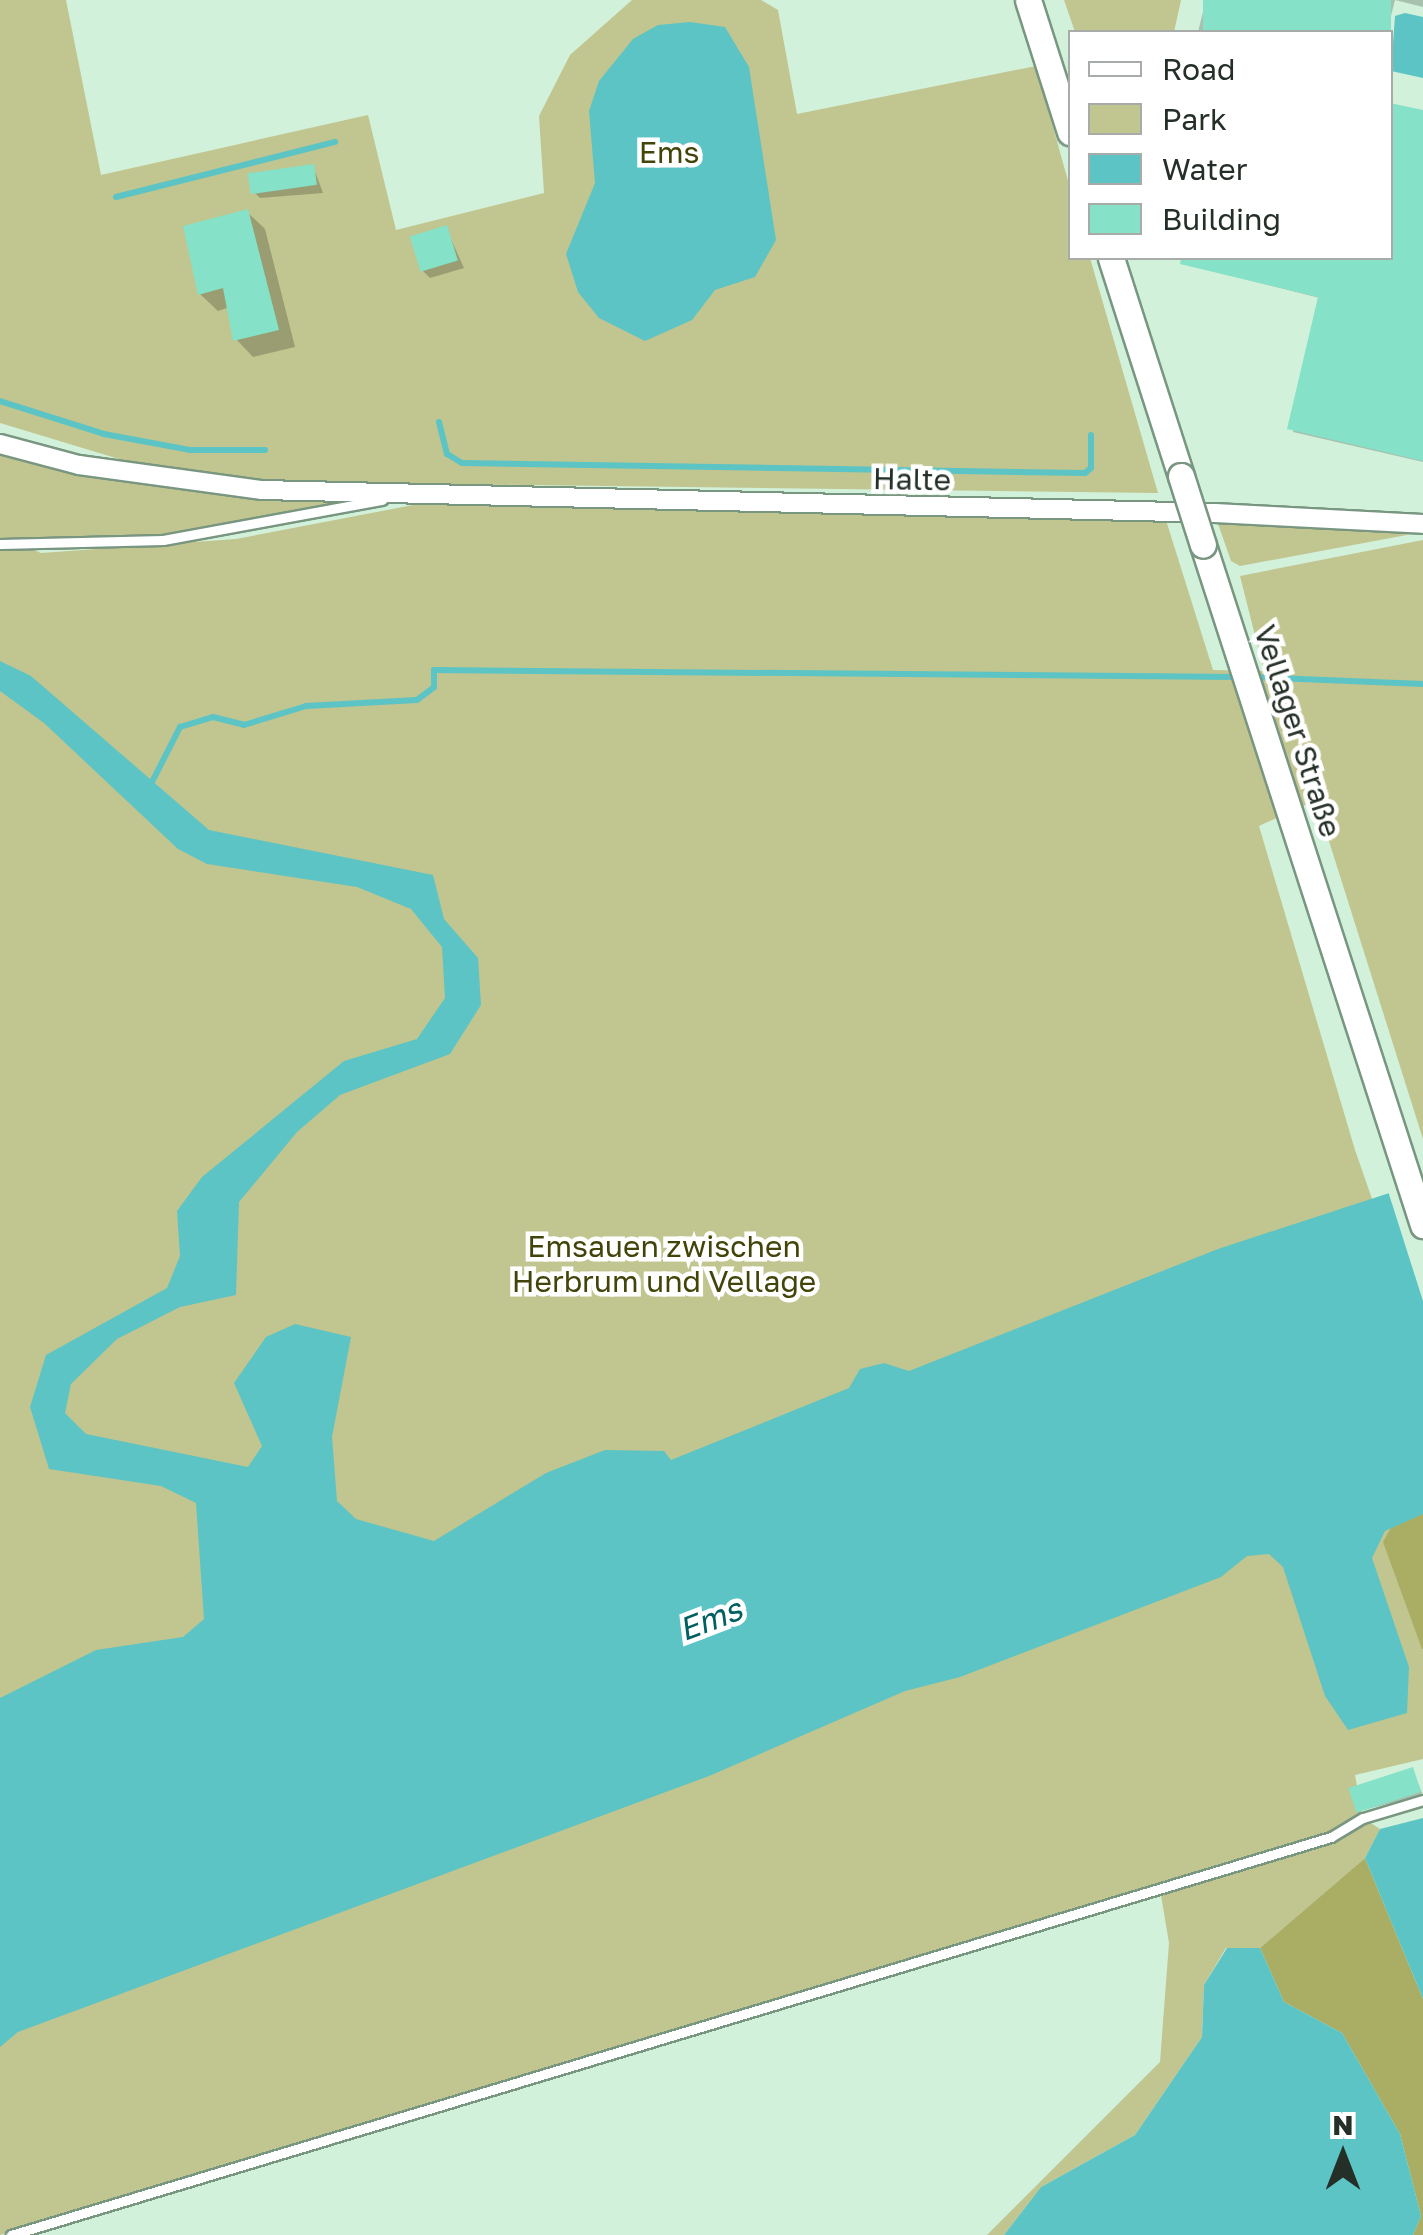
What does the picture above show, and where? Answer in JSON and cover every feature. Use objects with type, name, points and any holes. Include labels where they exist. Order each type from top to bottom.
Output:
[{"type":"main road","points":[[1028,0],[1068,126]]},
{"type":"main road","name":"Vellager Straße","points":[[1112,260],[1423,1225]]},
{"type":"street","name":"Halte","points":[[0,444],[79,465],[208,482],[400,497],[1214,512],[1423,524]]},
{"type":"lane","points":[[0,544],[164,540],[400,497]]},
{"type":"lane","points":[[11,2235],[1293,1849],[1423,1800]]},
{"type":"green space","name":"Ems","points":[[0,0],[66,0],[101,175],[368,115],[396,230],[544,193],[539,116],[570,55],[632,0],[761,0],[778,10],[797,114],[1036,66],[1068,181],[1068,260],[1091,260],[1158,493],[280,482],[129,462],[0,423]]},
{"type":"green space","points":[[1064,0],[1181,0],[1174,30],[1074,30]]},
{"type":"green space","name":"Emsauen zwischen Herbrum und Vellage","points":[[0,447],[377,501],[139,539],[19,544],[41,553],[236,539],[434,501],[1165,517],[1213,670],[1264,671],[1240,576],[1423,540],[1423,1139],[1316,800],[1259,826],[1355,1150],[1423,1345],[1423,1759],[1355,1775],[1363,1818],[1380,1829],[1365,1858],[1260,1948],[1226,1948],[1204,1985],[1202,2037],[1135,2135],[1041,2187],[1004,2235],[987,2235],[1160,2062],[1169,1943],[1160,1889],[0,2235]]},
{"type":"green space","points":[[1216,518],[1423,532],[1240,566],[1231,561]]},
{"type":"green space","points":[[1423,1514],[1422,1649],[1383,1542],[1393,1524]]},
{"type":"green space","points":[[1365,1858],[1423,1999],[1423,2235],[1413,2235],[1421,2216],[1400,2134],[1342,2033],[1284,2002],[1260,1948]]},
{"type":"water","points":[[1405,13],[1423,17],[1423,78],[1393,71],[1395,16]]},
{"type":"water","points":[[690,22],[725,27],[749,67],[776,240],[755,277],[715,290],[692,320],[645,341],[599,318],[578,292],[566,254],[595,183],[589,111],[599,81],[633,39],[658,25]]},
{"type":"water","name":"Ems","points":[[0,661],[31,676],[209,830],[433,875],[444,919],[478,958],[481,1005],[450,1054],[340,1095],[297,1132],[239,1202],[236,1295],[180,1307],[117,1339],[71,1384],[65,1413],[86,1434],[248,1467],[262,1446],[234,1383],[266,1337],[295,1324],[351,1337],[332,1437],[337,1501],[356,1519],[434,1541],[546,1473],[605,1450],[664,1451],[671,1460],[849,1388],[860,1369],[884,1363],[909,1371],[1218,1249],[1423,1182],[1423,1514],[1385,1531],[1372,1558],[1409,1667],[1407,1713],[1348,1730],[1325,1696],[1283,1567],[1269,1554],[1247,1556],[1221,1577],[960,1677],[905,1691],[709,1776],[18,2032],[0,2047],[0,1698],[96,1650],[183,1637],[204,1619],[196,1503],[161,1486],[49,1469],[30,1407],[46,1355],[167,1288],[180,1256],[177,1211],[202,1177],[344,1061],[417,1039],[445,998],[442,947],[411,909],[357,887],[207,864],[178,849],[44,723],[0,691]]},
{"type":"water","points":[[1423,1818],[1423,1999],[1365,1858],[1380,1829]]},
{"type":"water","points":[[1227,1948],[1260,1948],[1284,2002],[1342,2033],[1400,2134],[1421,2216],[1413,2235],[1004,2235],[1041,2187],[1135,2135],[1202,2037],[1204,1985]]},
{"type":"pier","points":[[1423,1177],[1423,1301],[1387,1188]]},
{"type":"building","points":[[1203,0],[1391,0],[1391,30],[1203,30]]},
{"type":"building","points":[[1393,104],[1423,110],[1423,461],[1287,429],[1318,297],[1180,264],[1181,260],[1393,260]]},
{"type":"building","points":[[314,164],[317,185],[251,194],[248,173]]},
{"type":"building","points":[[248,209],[279,330],[233,341],[223,288],[198,295],[183,226]]},
{"type":"building","points":[[447,225],[458,260],[421,272],[410,236]]},
{"type":"building","points":[[1413,1767],[1421,1792],[1356,1813],[1348,1788]]},
{"type":"waterway","points":[[116,197],[335,142]]},
{"type":"waterway","points":[[0,401],[104,434],[190,450],[265,450]]},
{"type":"waterway","points":[[439,422],[447,454],[462,463],[1085,473],[1091,468],[1091,435]]},
{"type":"waterway","points":[[152,782],[180,727],[213,717],[244,725],[306,706],[417,700],[434,687],[434,670],[1237,677]]},
{"type":"waterway","points":[[1254,677],[1423,684]]}]
